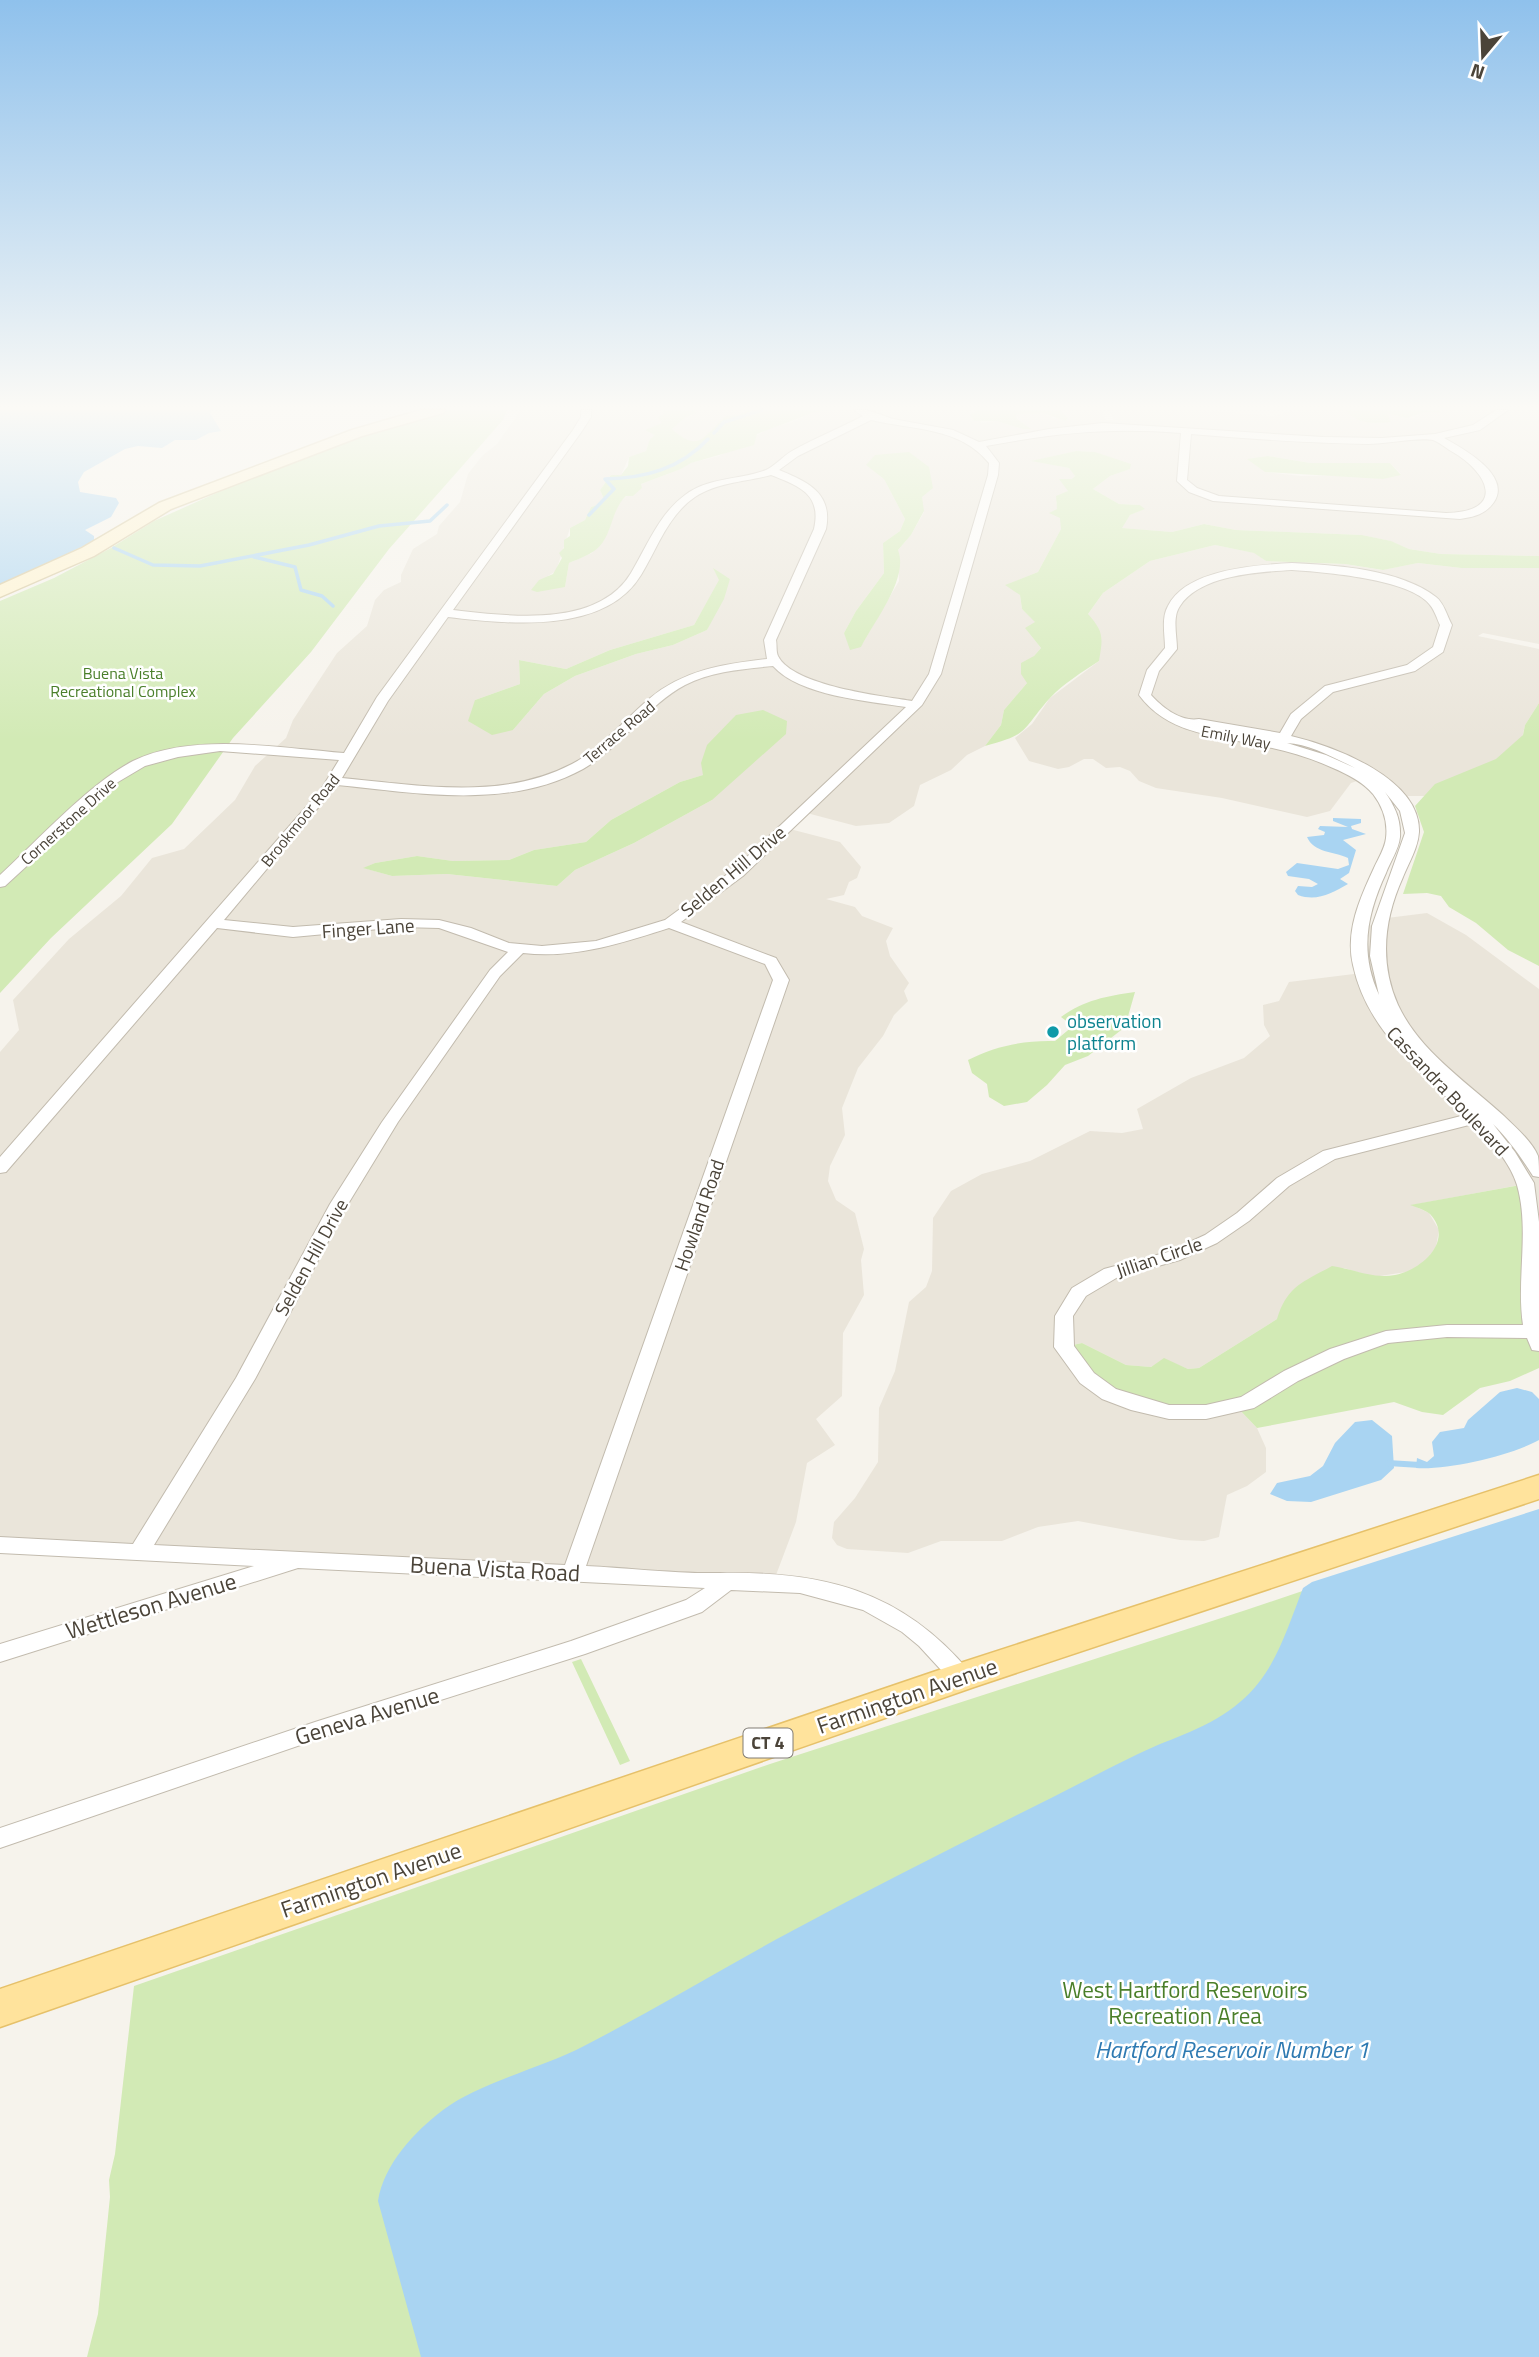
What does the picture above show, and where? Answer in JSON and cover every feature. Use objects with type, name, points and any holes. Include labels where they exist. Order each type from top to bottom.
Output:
[{"type":"main road","name":"Farmington Avenue","points":[[0,2008],[961,1677],[1539,1487]]},
{"type":"street","points":[[0,592],[69,562],[140,520]]},
{"type":"street","name":"Brookmoor Road","points":[[0,1168],[215,923],[335,781],[382,700],[513,520]]},
{"type":"street","points":[[445,613],[529,619],[565,615],[598,605],[618,596],[629,586],[667,520]]},
{"type":"street","points":[[823,520],[770,640],[769,652],[773,662],[787,673],[816,685],[916,705]]},
{"type":"street","name":"Selden Hill Drive","points":[[140,1550],[245,1379],[339,1204],[390,1122],[495,973],[518,950],[588,947],[670,923],[738,873],[916,705],[935,674],[980,520]]},
{"type":"street","name":"Emily Way","points":[[1294,566],[1366,573],[1403,584],[1433,601],[1446,625],[1439,649],[1411,668],[1329,690],[1296,717],[1281,741],[1196,730],[1157,709],[1145,695],[1153,670],[1171,649],[1170,621],[1174,603],[1192,589],[1217,578],[1247,570],[1294,566]]},
{"type":"street","name":"Terrace Road","points":[[335,781],[456,792],[535,783],[587,760],[681,683],[707,673],[773,662]]},
{"type":"street","name":"Cassandra Boulevard","points":[[1281,741],[1321,749],[1367,769],[1382,780],[1408,811],[1411,838],[1379,919],[1378,961],[1382,981],[1392,1008],[1406,1030],[1484,1116],[1526,1184],[1533,1209],[1530,1282],[1537,1336]]},
{"type":"street","name":"Cornerstone Drive","points":[[0,883],[113,779],[140,763],[177,753],[220,747],[347,757]]},
{"type":"street","name":"Finger Lane","points":[[215,923],[293,932],[401,923],[439,925],[518,950]]},
{"type":"street","name":"Howland Road","points":[[573,1573],[781,980],[771,961],[670,923]]},
{"type":"street","name":"Cassandra Boulevard","points":[[1484,1116],[1514,1136],[1539,1172]]},
{"type":"street","name":"Jillian Circle","points":[[1484,1116],[1329,1155],[1283,1182],[1243,1217],[1211,1239],[1174,1256],[1111,1273],[1079,1292],[1064,1315],[1064,1347],[1087,1378],[1109,1394],[1138,1405],[1169,1412],[1206,1412],[1247,1403],[1291,1376],[1337,1354],[1387,1337],[1447,1331],[1537,1336]]},
{"type":"street","name":"Buena Vista Road","points":[[0,1545],[727,1580],[817,1588],[867,1603],[898,1617],[921,1632],[961,1677]]},
{"type":"street","name":"Wettleson Avenue","points":[[0,1653],[302,1558]]},
{"type":"street","name":"Geneva Avenue","points":[[0,1838],[322,1729],[577,1648],[694,1606],[713,1594],[727,1580]]},
{"type":"shaded area","points":[[444,520],[585,520],[570,528],[556,571],[548,576],[565,587],[569,563],[592,553],[608,532],[611,520],[905,520],[900,531],[883,543],[884,573],[856,611],[844,633],[861,646],[899,581],[898,550],[919,520],[1061,520],[1061,529],[1038,572],[1006,585],[1017,590],[1022,609],[1036,622],[1026,629],[1041,648],[1034,656],[1027,683],[1004,710],[1001,725],[985,746],[967,755],[951,770],[920,785],[914,806],[889,823],[856,826],[803,812],[786,828],[840,842],[861,867],[857,878],[849,882],[844,895],[826,899],[855,907],[862,916],[893,928],[886,941],[890,956],[909,983],[904,991],[908,1001],[894,1015],[883,1036],[858,1068],[842,1108],[845,1135],[830,1166],[828,1181],[836,1200],[855,1213],[864,1249],[861,1260],[864,1295],[843,1333],[842,1396],[816,1419],[835,1445],[807,1463],[796,1522],[773,1583],[0,1545],[0,1052],[19,1030],[13,1000],[69,939],[121,896],[152,858],[184,849],[235,800],[255,766],[286,738],[293,720],[337,653],[367,626],[375,600],[384,590],[401,582],[401,575],[413,549],[437,534]],"holes":[[[714,570],[730,579],[707,630],[673,645],[636,654],[575,676],[544,694],[513,730],[475,700],[520,684],[519,660],[566,669],[610,650],[694,625],[720,580]],[[703,775],[712,800],[634,843],[575,870],[557,886],[447,874],[392,876],[364,868],[375,863],[417,856],[453,861],[509,860],[534,850],[586,842],[611,820],[680,782]]]},
{"type":"shaded area","points":[[1127,520],[1539,520],[1539,556],[1441,554],[1409,549],[1390,541],[1362,535],[1236,530],[1204,524],[1172,532],[1121,528]]},
{"type":"shaded area","points":[[1215,545],[1255,553],[1266,561],[1345,564],[1382,570],[1418,563],[1461,568],[1539,568],[1539,644],[1483,633],[1478,636],[1539,649],[1539,703],[1525,725],[1520,748],[1436,796],[1397,796],[1375,775],[1351,783],[1330,811],[1307,817],[1222,798],[1156,788],[1139,781],[1130,771],[1120,767],[1106,768],[1093,759],[1084,759],[1058,769],[1029,761],[1015,738],[1032,724],[1050,698],[1099,661],[1088,614],[1103,593],[1150,561]]},
{"type":"shaded area","points":[[1427,913],[1466,935],[1539,989],[1539,1236],[1525,1184],[1412,1205],[1429,1213],[1439,1230],[1436,1247],[1427,1260],[1413,1271],[1373,1277],[1344,1268],[1277,1319],[1199,1368],[1188,1369],[1164,1359],[1151,1367],[1126,1365],[1082,1343],[1064,1347],[1236,1406],[1257,1428],[1266,1448],[1266,1472],[1247,1486],[1227,1495],[1219,1537],[1204,1541],[1180,1540],[1078,1521],[1038,1527],[1002,1541],[941,1541],[908,1553],[847,1549],[837,1545],[832,1538],[834,1522],[855,1498],[878,1462],[879,1408],[895,1371],[909,1302],[926,1287],[932,1271],[933,1218],[951,1191],[982,1174],[1030,1161],[1090,1131],[1122,1133],[1143,1129],[1137,1109],[1191,1078],[1244,1058],[1270,1036],[1264,1025],[1263,1005],[1279,1001],[1289,982],[1362,973],[1358,935],[1379,919]]},
{"type":"green space","name":"Buena Vista Recreational Complex","points":[[415,520],[389,549],[311,652],[233,738],[172,824],[51,938],[0,993],[0,601],[54,578],[111,548],[154,521]]},
{"type":"green space","points":[[585,520],[612,520],[600,546],[588,555],[569,563],[565,587],[537,592],[531,590],[539,580],[553,574],[562,558],[559,553],[564,548],[564,540],[570,536],[570,528]]},
{"type":"green space","points":[[905,520],[919,520],[898,550],[899,573],[889,599],[861,647],[850,650],[844,633],[856,611],[884,573],[883,543],[900,531]]},
{"type":"green space","points":[[1060,520],[1127,520],[1122,528],[1172,532],[1204,524],[1236,530],[1362,535],[1391,541],[1409,549],[1441,554],[1539,556],[1539,568],[1461,568],[1418,563],[1383,570],[1345,564],[1266,561],[1254,553],[1215,545],[1150,561],[1103,593],[1088,614],[1101,635],[1099,661],[1055,693],[1024,730],[985,746],[1001,725],[1004,710],[1027,683],[1021,674],[1021,663],[1034,656],[1041,648],[1025,628],[1035,622],[1022,609],[1020,595],[1005,585],[1038,572],[1061,529]]},
{"type":"green space","points":[[713,568],[730,579],[724,599],[707,630],[673,645],[636,654],[575,676],[544,694],[513,730],[492,735],[468,721],[475,700],[520,684],[519,660],[566,669],[610,650],[694,625],[719,580]]},
{"type":"green space","points":[[1539,703],[1539,966],[1508,950],[1476,923],[1449,907],[1441,896],[1427,893],[1403,894],[1424,832],[1415,806],[1435,784],[1496,759],[1523,735],[1525,725]]},
{"type":"green space","points":[[763,710],[787,721],[786,734],[712,800],[634,843],[575,870],[557,886],[447,874],[392,876],[363,868],[375,863],[417,856],[453,861],[509,860],[534,850],[586,842],[611,820],[680,782],[703,775],[701,763],[707,745],[736,715]]},
{"type":"green space","points":[[1135,992],[1125,1027],[1088,1056],[1065,1065],[1027,1102],[1004,1106],[989,1097],[987,1084],[972,1073],[968,1060],[1010,1045],[1055,1041],[1073,1026],[1061,1017],[1078,1006]]},
{"type":"green space","points":[[1526,1184],[1539,1236],[1539,1368],[1510,1381],[1480,1388],[1443,1415],[1422,1412],[1394,1402],[1257,1428],[1236,1406],[1169,1412],[1109,1394],[1064,1347],[1082,1343],[1126,1365],[1151,1367],[1164,1358],[1188,1369],[1199,1368],[1277,1319],[1286,1299],[1297,1286],[1332,1266],[1387,1276],[1405,1272],[1424,1261],[1437,1244],[1437,1224],[1430,1214],[1410,1205]]},
{"type":"green space","name":"Hartford Reservoir Number 1","points":[[1539,1511],[1539,2357],[87,2357],[98,2314],[110,2197],[109,2180],[115,2154],[134,1986],[770,1764],[1246,1610]]},
{"type":"green space","points":[[581,1659],[630,1761],[620,1765],[572,1662]]},
{"type":"water","points":[[0,520],[105,520],[85,530],[94,536],[94,541],[0,586]]},
{"type":"water","points":[[1333,818],[1361,819],[1361,823],[1351,826],[1352,829],[1366,834],[1343,840],[1356,850],[1349,873],[1340,879],[1348,884],[1318,897],[1298,895],[1295,891],[1298,886],[1312,887],[1318,884],[1309,879],[1288,876],[1286,872],[1297,863],[1338,869],[1349,865],[1348,858],[1319,849],[1307,837],[1324,835],[1325,832],[1318,829],[1320,826],[1348,827],[1333,821]]},
{"type":"water","points":[[1517,1388],[1532,1392],[1539,1399],[1539,1440],[1479,1461],[1445,1467],[1416,1468],[1417,1458],[1427,1462],[1434,1456],[1432,1442],[1440,1432],[1464,1428],[1468,1420],[1500,1392]]},
{"type":"water","points":[[1372,1420],[1392,1436],[1394,1468],[1381,1480],[1311,1502],[1287,1501],[1270,1494],[1277,1483],[1310,1476],[1323,1466],[1335,1443],[1355,1422]]},
{"type":"water","name":"Hartford Reservoir Number 1","points":[[1539,1509],[1539,2357],[421,2357],[378,2201],[387,2174],[402,2150],[421,2128],[443,2110],[474,2092],[584,2046],[874,1888],[1151,1748],[1216,1719],[1240,1702],[1262,1678],[1279,1650],[1303,1588],[1312,1582]]},
{"type":"waterway","points":[[114,548],[153,565],[200,566],[309,545],[379,526],[431,520]]},
{"type":"waterway","points":[[254,557],[295,567],[301,590],[322,596],[333,606]]},
{"type":"waterway","points":[[1388,1463],[1420,1465]]},
{"type":"place","name":"observation platform","points":[[1053,1032]]},
{"type":"park label","name":"West Hartford Reservoirs Recreation Area","points":[[1185,2003]]}]
